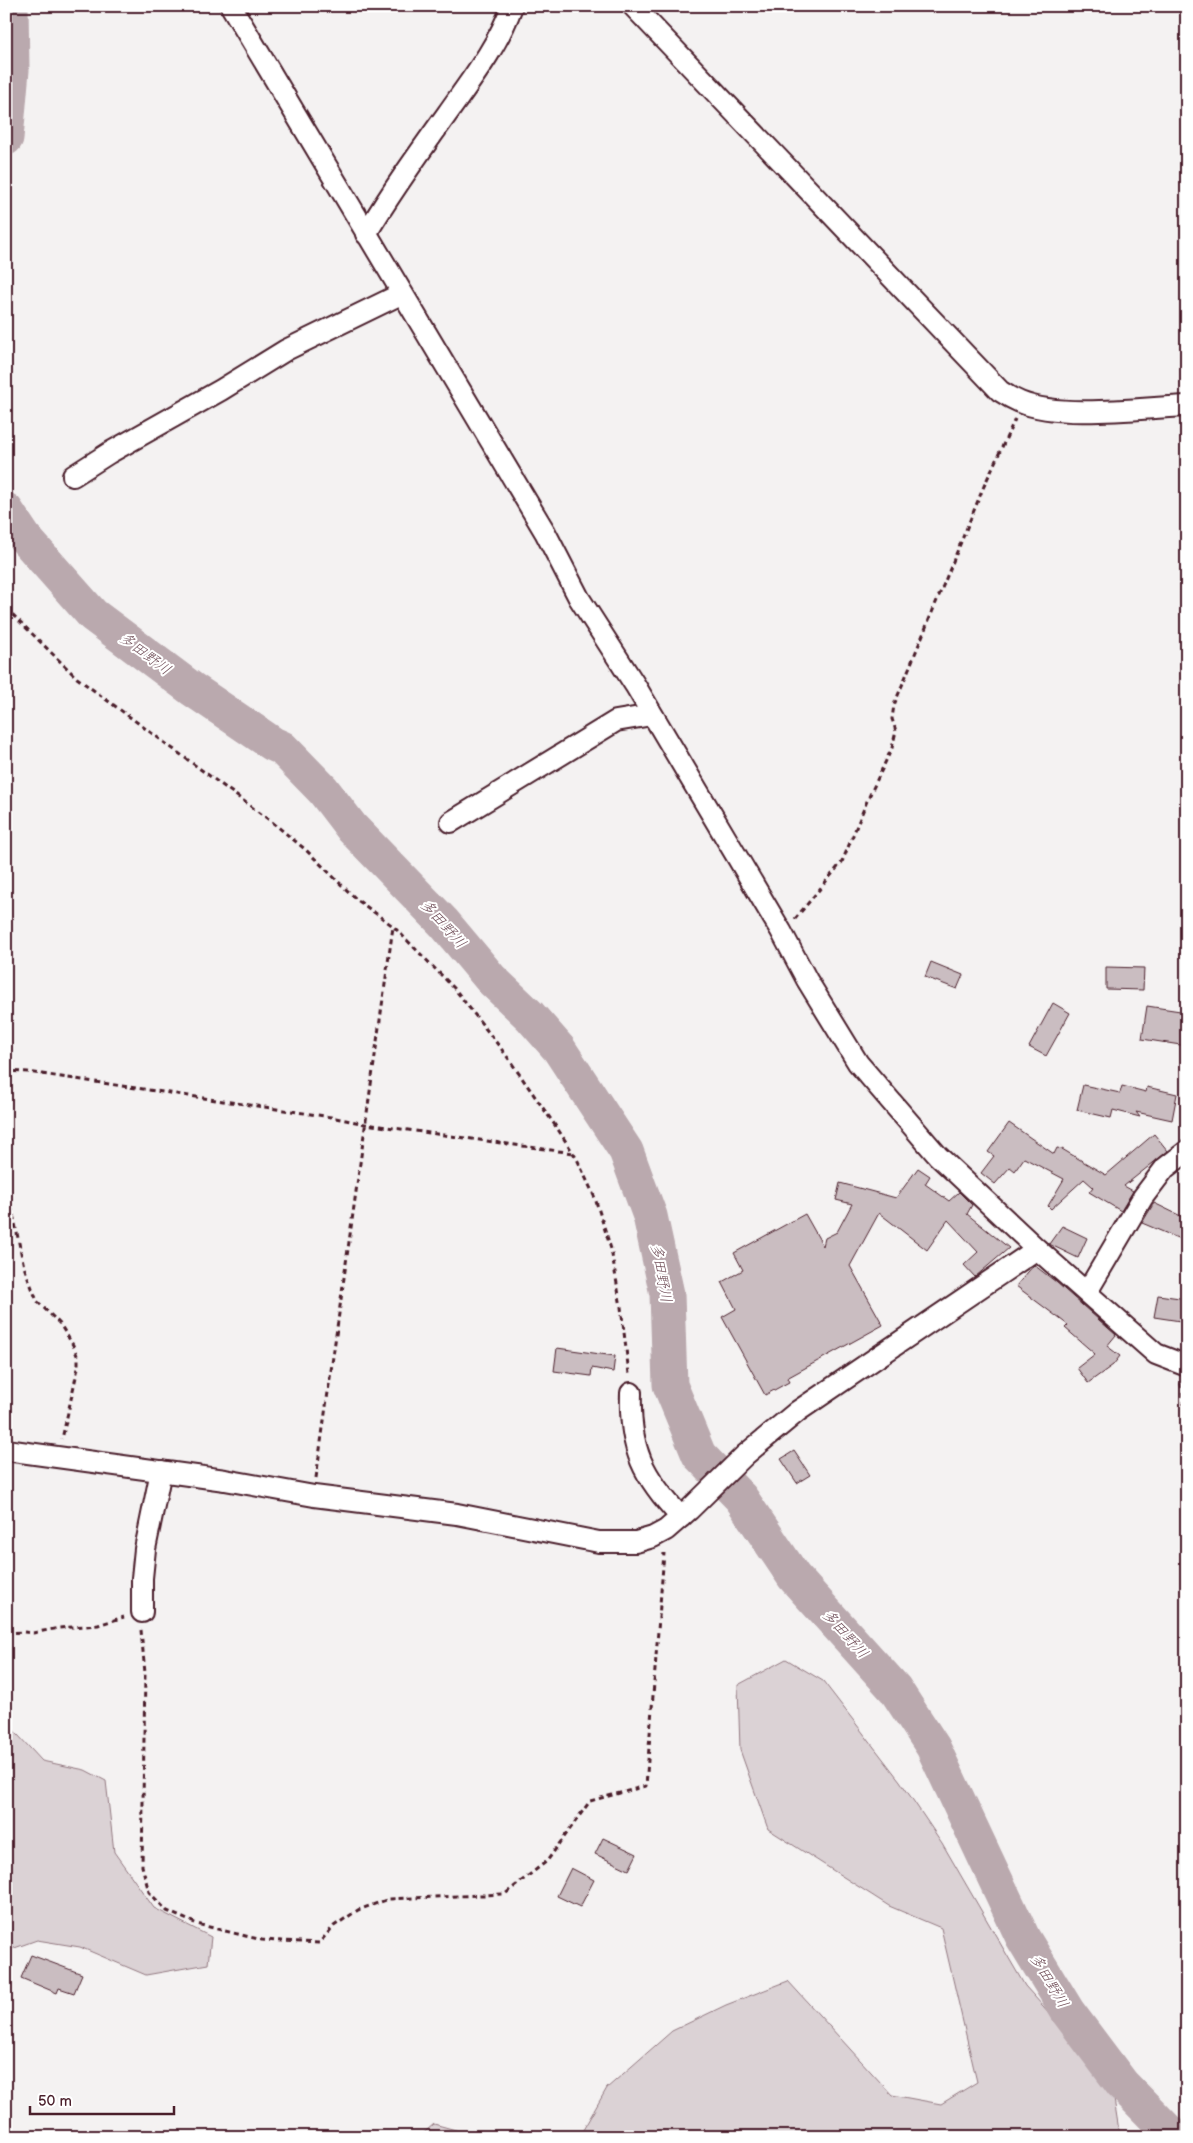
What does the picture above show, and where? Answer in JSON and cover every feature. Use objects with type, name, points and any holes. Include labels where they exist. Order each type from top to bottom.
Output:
[{"type":"street","points":[[231,6],[401,294],[545,532],[579,598],[635,685],[781,931],[807,980],[858,1062],[938,1156],[1037,1249],[1156,1354],[1185,1366]]},
{"type":"street","points":[[366,234],[392,191],[473,78],[496,42],[512,6]]},
{"type":"street","points":[[633,6],[1000,391],[1021,403],[1070,411],[1187,406]]},
{"type":"street","points":[[73,476],[109,452],[221,390],[286,350],[401,294]]},
{"type":"street","points":[[451,822],[616,721],[652,715]]},
{"type":"street","points":[[1087,1292],[1143,1197],[1165,1168],[1187,1151]]},
{"type":"street","points":[[6,1450],[162,1471],[314,1496],[457,1514],[599,1542],[636,1542],[653,1537],[679,1519],[745,1455],[798,1411],[1037,1249]]},
{"type":"street","points":[[631,1393],[630,1414],[633,1433],[644,1472],[679,1519]]},
{"type":"street","points":[[142,1612],[142,1578],[145,1549],[162,1471]]},
{"type":"path","points":[[781,931],[797,918],[842,862],[867,801],[892,748],[896,731],[892,719],[894,705],[984,486],[1012,427],[1021,403]]},
{"type":"path","points":[[6,608],[77,678],[272,822],[306,850],[356,899],[393,926],[454,988],[506,1055],[573,1153],[595,1198],[611,1249],[621,1307],[631,1393]]},
{"type":"path","points":[[314,1496],[393,926]]},
{"type":"path","points":[[6,1071],[28,1072],[331,1117],[365,1124],[573,1153]]},
{"type":"path","points":[[6,1180],[24,1267],[36,1301],[60,1324],[73,1345],[78,1358],[78,1368],[58,1458]]},
{"type":"path","points":[[1185,1366],[1181,1381],[1181,1397],[1187,1431]]},
{"type":"path","points":[[6,1633],[22,1632],[33,1634],[58,1628],[98,1625],[142,1612],[140,1623],[145,1674],[142,1866],[149,1892],[167,1911],[198,1924],[262,1940],[319,1943],[334,1926],[358,1910],[388,1899],[505,1894],[547,1861],[590,1801],[646,1786],[679,1519]]},
{"type":"shaded area","points":[[786,1659],[823,1681],[900,1781],[942,1843],[1025,1986],[1086,2054],[1114,2099],[1120,2137],[579,2137],[607,2088],[672,2031],[726,2005],[788,1981],[892,2095],[941,2104],[977,2082],[941,1928],[889,1906],[768,1829],[740,1750],[738,1685]]},
{"type":"shaded area","points":[[6,1722],[42,1761],[85,1770],[106,1781],[114,1852],[154,1908],[211,1937],[208,1964],[146,1975],[80,1947],[37,1940],[6,1951]]},
{"type":"shaded area","points":[[434,2124],[481,2137],[419,2137]]},
{"type":"building","points":[[931,962],[963,975],[957,989],[925,977]]},
{"type":"building","points":[[1106,967],[1144,968],[1143,990],[1106,989]]},
{"type":"building","points":[[1053,1003],[1070,1013],[1046,1056],[1029,1047]]},
{"type":"building","points":[[1147,1006],[1187,1012],[1187,1046],[1142,1039]]},
{"type":"building","points":[[1083,1085],[1120,1093],[1122,1086],[1146,1092],[1147,1087],[1177,1094],[1172,1120],[1136,1112],[1140,1117],[1113,1110],[1111,1118],[1077,1110]]},
{"type":"building","points":[[1009,1123],[1054,1154],[1057,1148],[1062,1149],[1106,1175],[1154,1134],[1168,1151],[1124,1186],[1133,1191],[1121,1211],[1089,1192],[1093,1187],[1084,1179],[1051,1209],[1048,1206],[1064,1179],[1024,1158],[1015,1171],[1010,1167],[995,1184],[981,1173],[994,1156],[988,1152]]},
{"type":"building","points":[[918,1168],[930,1176],[925,1184],[949,1201],[959,1192],[972,1205],[967,1214],[1009,1248],[975,1277],[964,1265],[978,1252],[948,1220],[927,1250],[879,1213],[850,1266],[883,1325],[787,1378],[789,1382],[765,1395],[722,1317],[736,1309],[722,1282],[743,1270],[734,1253],[805,1214],[823,1246],[825,1238],[837,1232],[852,1204],[836,1200],[840,1183],[896,1198]]},
{"type":"building","points":[[1154,1203],[1187,1219],[1187,1242],[1142,1223]]},
{"type":"building","points":[[1062,1226],[1087,1238],[1078,1258],[1049,1244]]},
{"type":"building","points":[[1034,1265],[1116,1335],[1107,1346],[1120,1356],[1113,1365],[1088,1383],[1077,1368],[1095,1354],[1065,1328],[1068,1325],[1016,1286]]},
{"type":"building","points":[[1158,1295],[1187,1299],[1187,1322],[1154,1317]]},
{"type":"building","points":[[557,1348],[615,1356],[613,1372],[592,1368],[591,1376],[554,1371]]},
{"type":"building","points":[[794,1451],[810,1475],[797,1483],[781,1459]]},
{"type":"building","points":[[603,1838],[637,1854],[629,1870],[595,1854]]},
{"type":"building","points":[[571,1868],[594,1880],[580,1907],[557,1896]]},
{"type":"building","points":[[31,1955],[82,1974],[74,1993],[59,1988],[57,1993],[21,1978]]},
{"type":"waterway","name":"多田野川","points":[[6,138],[12,70],[11,6]]},
{"type":"waterway","name":"多田野川","points":[[6,510],[24,537],[93,615],[192,689],[273,744],[282,748],[323,790],[352,828],[444,923],[491,979],[530,1016],[559,1049],[626,1151],[650,1216],[667,1294],[670,1385],[699,1455],[741,1498],[794,1577],[895,1689],[933,1747],[1023,1938],[1068,2012],[1122,2084],[1174,2137]]}]
